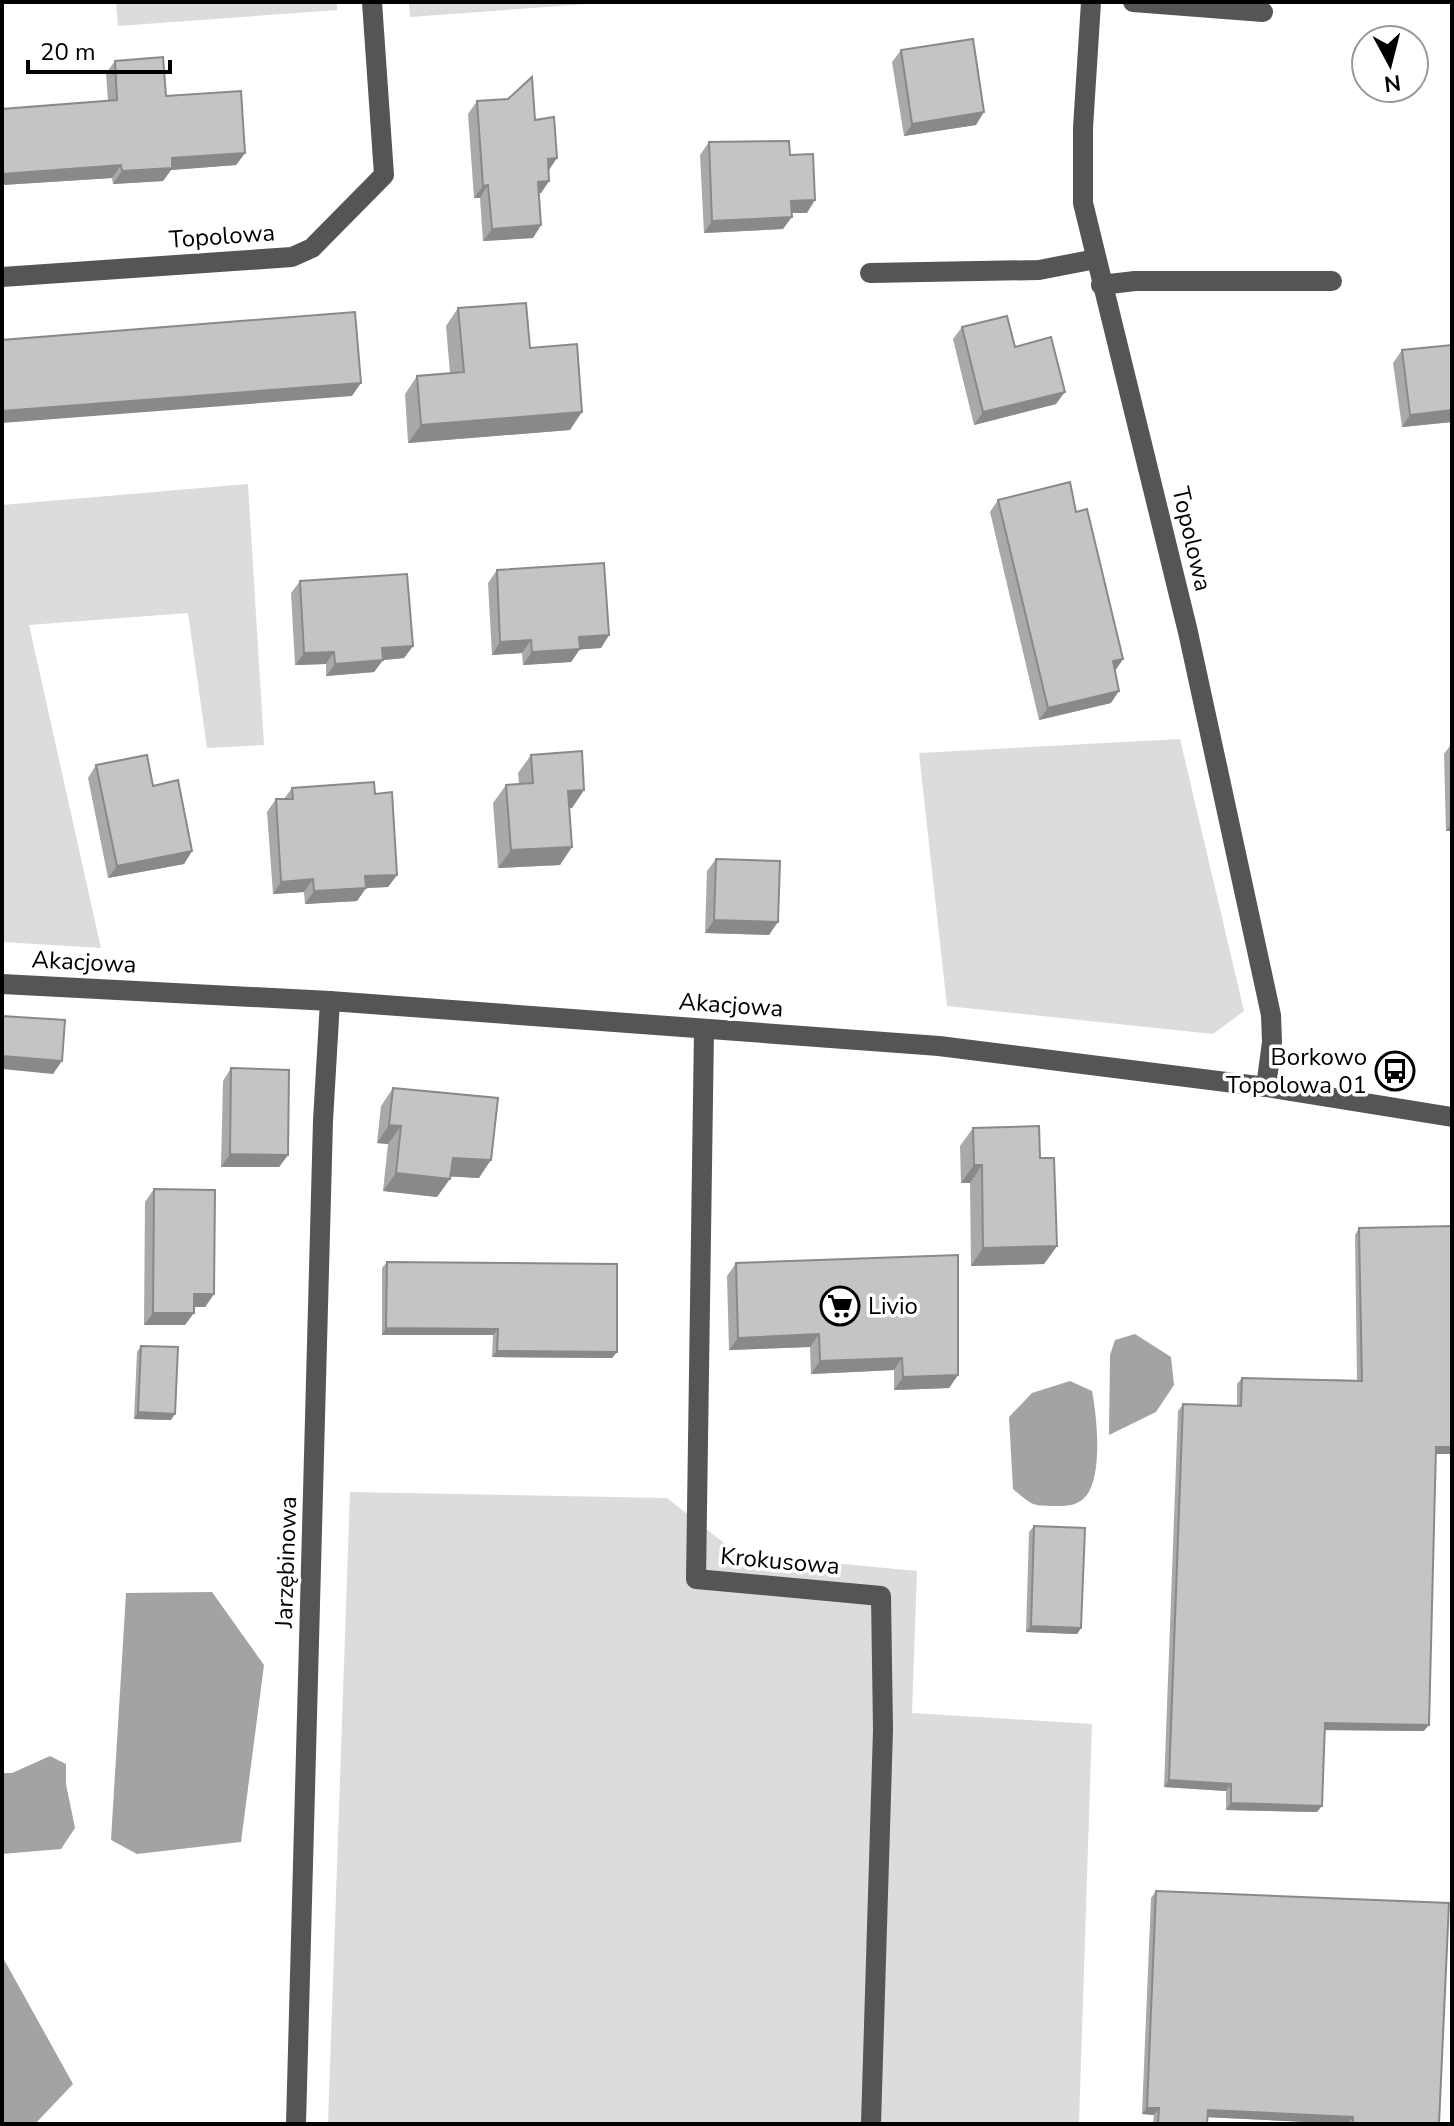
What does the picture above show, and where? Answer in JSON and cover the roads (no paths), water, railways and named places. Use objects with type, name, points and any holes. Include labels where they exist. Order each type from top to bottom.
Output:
[{"type":"street","name":"Topolowa","points":[[2,277],[292,257],[312,248],[384,175],[372,2]]},
{"type":"street","name":"Topolowa","points":[[1091,2],[1083,128],[1083,203],[1188,632],[1271,1015],[1272,1042],[1266,1087]]},
{"type":"street","points":[[1133,2],[1263,12]]},
{"type":"street","points":[[870,273],[1039,270],[1096,259]]},
{"type":"street","points":[[1101,285],[1135,281],[1332,281]]},
{"type":"street","name":"Akacjowa","points":[[2,984],[330,1001],[939,1046],[1266,1087],[1452,1117]]},
{"type":"street","name":"Jarzębinowa","points":[[296,2124],[323,1121],[330,1001]]},
{"type":"street","name":"Krokusowa","points":[[704,1029],[696,1579],[881,1596],[883,1730],[871,2124]]},
{"type":"place","name":"Borkowo Topolowa 01","points":[[1395,1071]]},
{"type":"place","name":"Livio","points":[[840,1306]]}]
